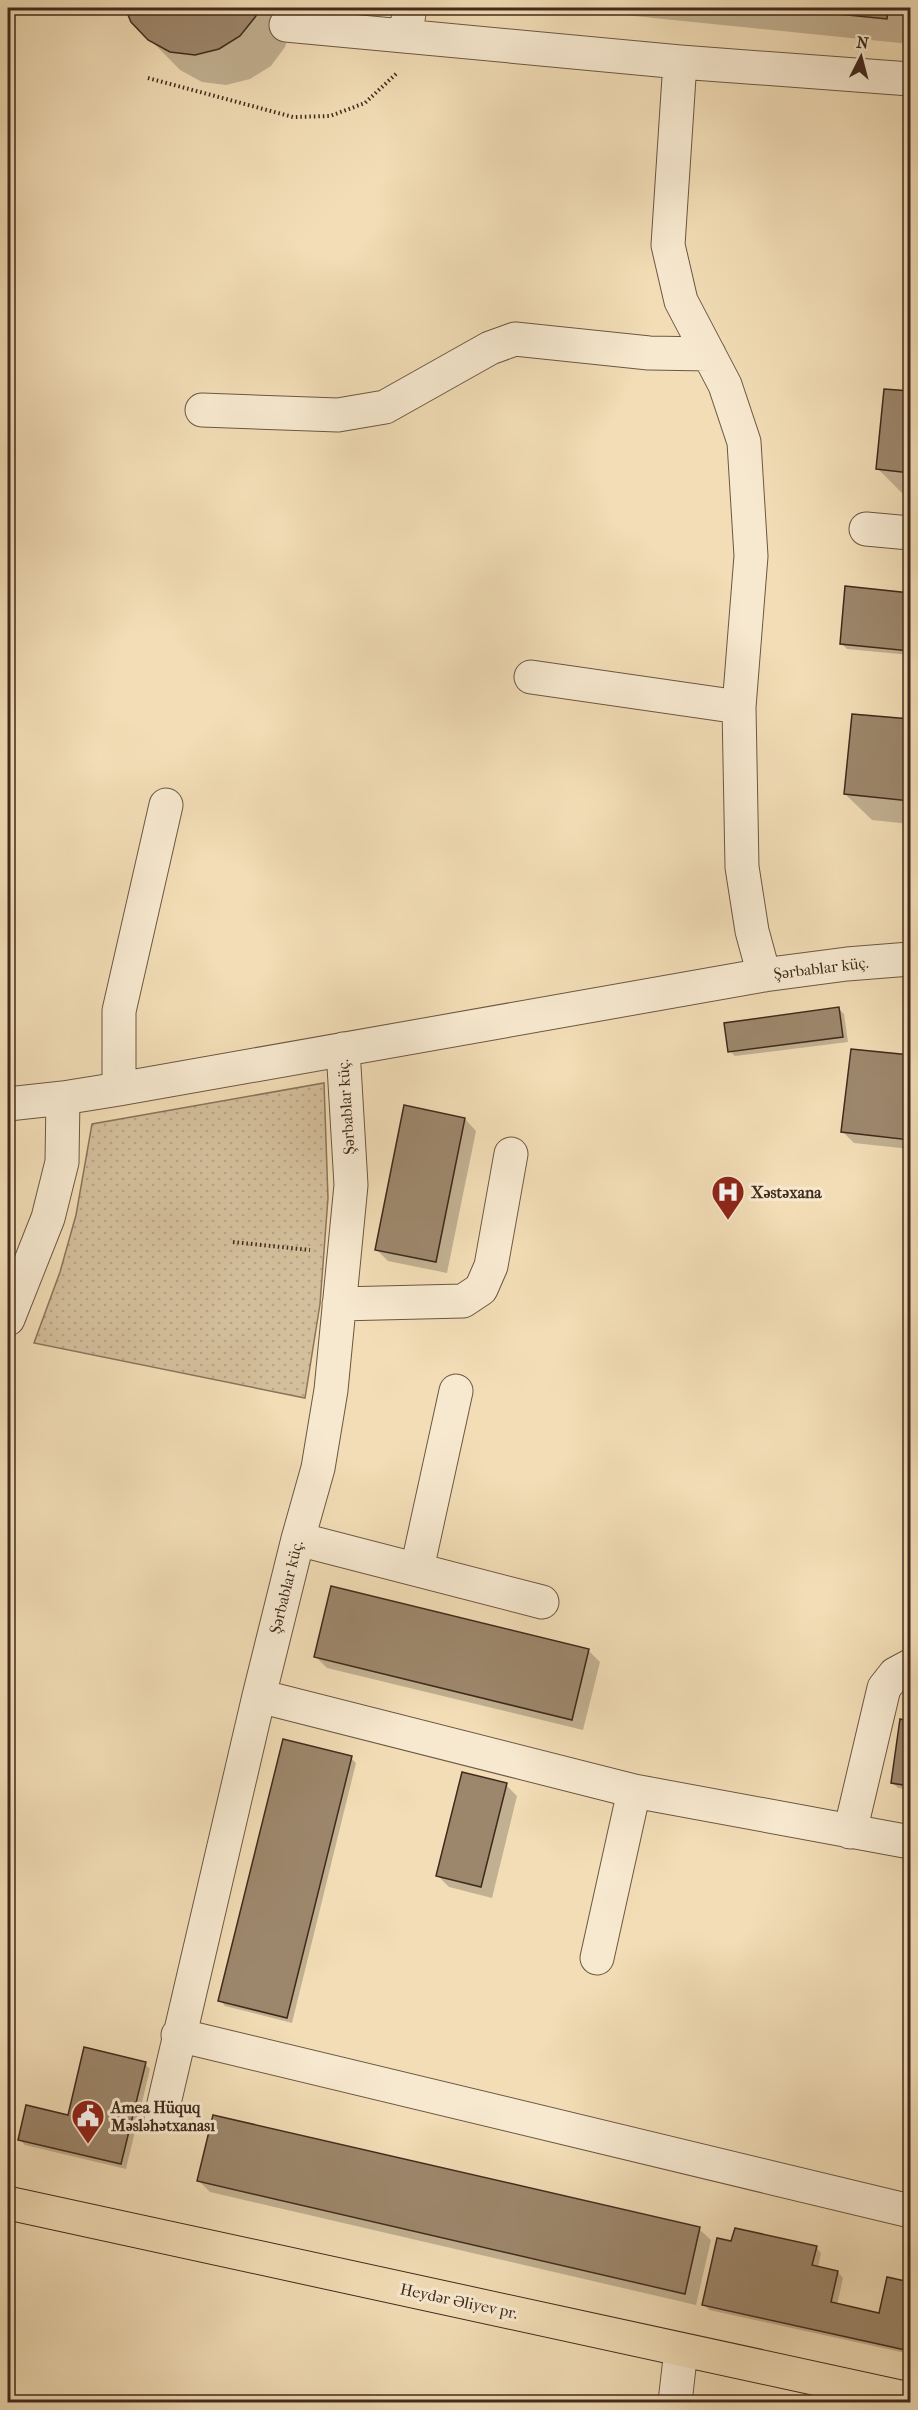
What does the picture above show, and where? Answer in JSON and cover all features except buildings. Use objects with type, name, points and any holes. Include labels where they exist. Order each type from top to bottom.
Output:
[{"type":"main road","name":"Heydər Əliyev pr.","points":[[8,2203],[910,2399]]},
{"type":"street","points":[[286,25],[407,22],[680,62],[910,79]]},
{"type":"street","points":[[680,62],[668,245],[681,301],[725,386],[744,442],[751,556],[739,707],[742,867],[752,932],[764,975]]},
{"type":"street","points":[[202,410],[338,415],[385,407],[490,348],[515,339],[649,354],[709,354]]},
{"type":"street","points":[[866,529],[910,533]]},
{"type":"street","points":[[531,677],[739,707]]},
{"type":"street","points":[[119,1089],[119,1011],[166,805]]},
{"type":"street","name":"Şərbablar küç.","points":[[8,1104],[119,1089],[764,975],[847,964],[910,959]]},
{"type":"street","name":"Şərbablar küç.","points":[[161,2116],[178,2035],[259,1696],[318,1468],[331,1389],[351,1185],[343,1049]]},
{"type":"street","points":[[8,1320],[48,1218],[62,1162],[63,1098]]},
{"type":"street","points":[[339,1304],[463,1301],[482,1289],[491,1266],[511,1154]]},
{"type":"street","points":[[417,1569],[456,1391]]},
{"type":"street","points":[[298,1539],[542,1602]]},
{"type":"street","points":[[850,1832],[884,1688],[895,1674],[910,1666]]},
{"type":"street","points":[[259,1696],[634,1791],[910,1842]]},
{"type":"street","points":[[597,1958],[634,1791]]},
{"type":"street","points":[[178,2035],[910,2211]]},
{"type":"street","points":[[675,2403],[681,2349]]},
{"type":"path","points":[[148,78],[293,117],[330,116],[365,103],[398,72],[407,22]]},
{"type":"path","points":[[233,1242],[344,1253]]},
{"type":"shaded area","points":[[324,1083],[328,1198],[320,1304],[305,1398],[34,1343],[60,1272],[76,1215],[92,1124]]},
{"type":"place","name":"Xəstəxana","points":[[728,1221]]},
{"type":"place","name":"Amea Hüquq Məsləhətxanası","points":[[88,2145]]}]
